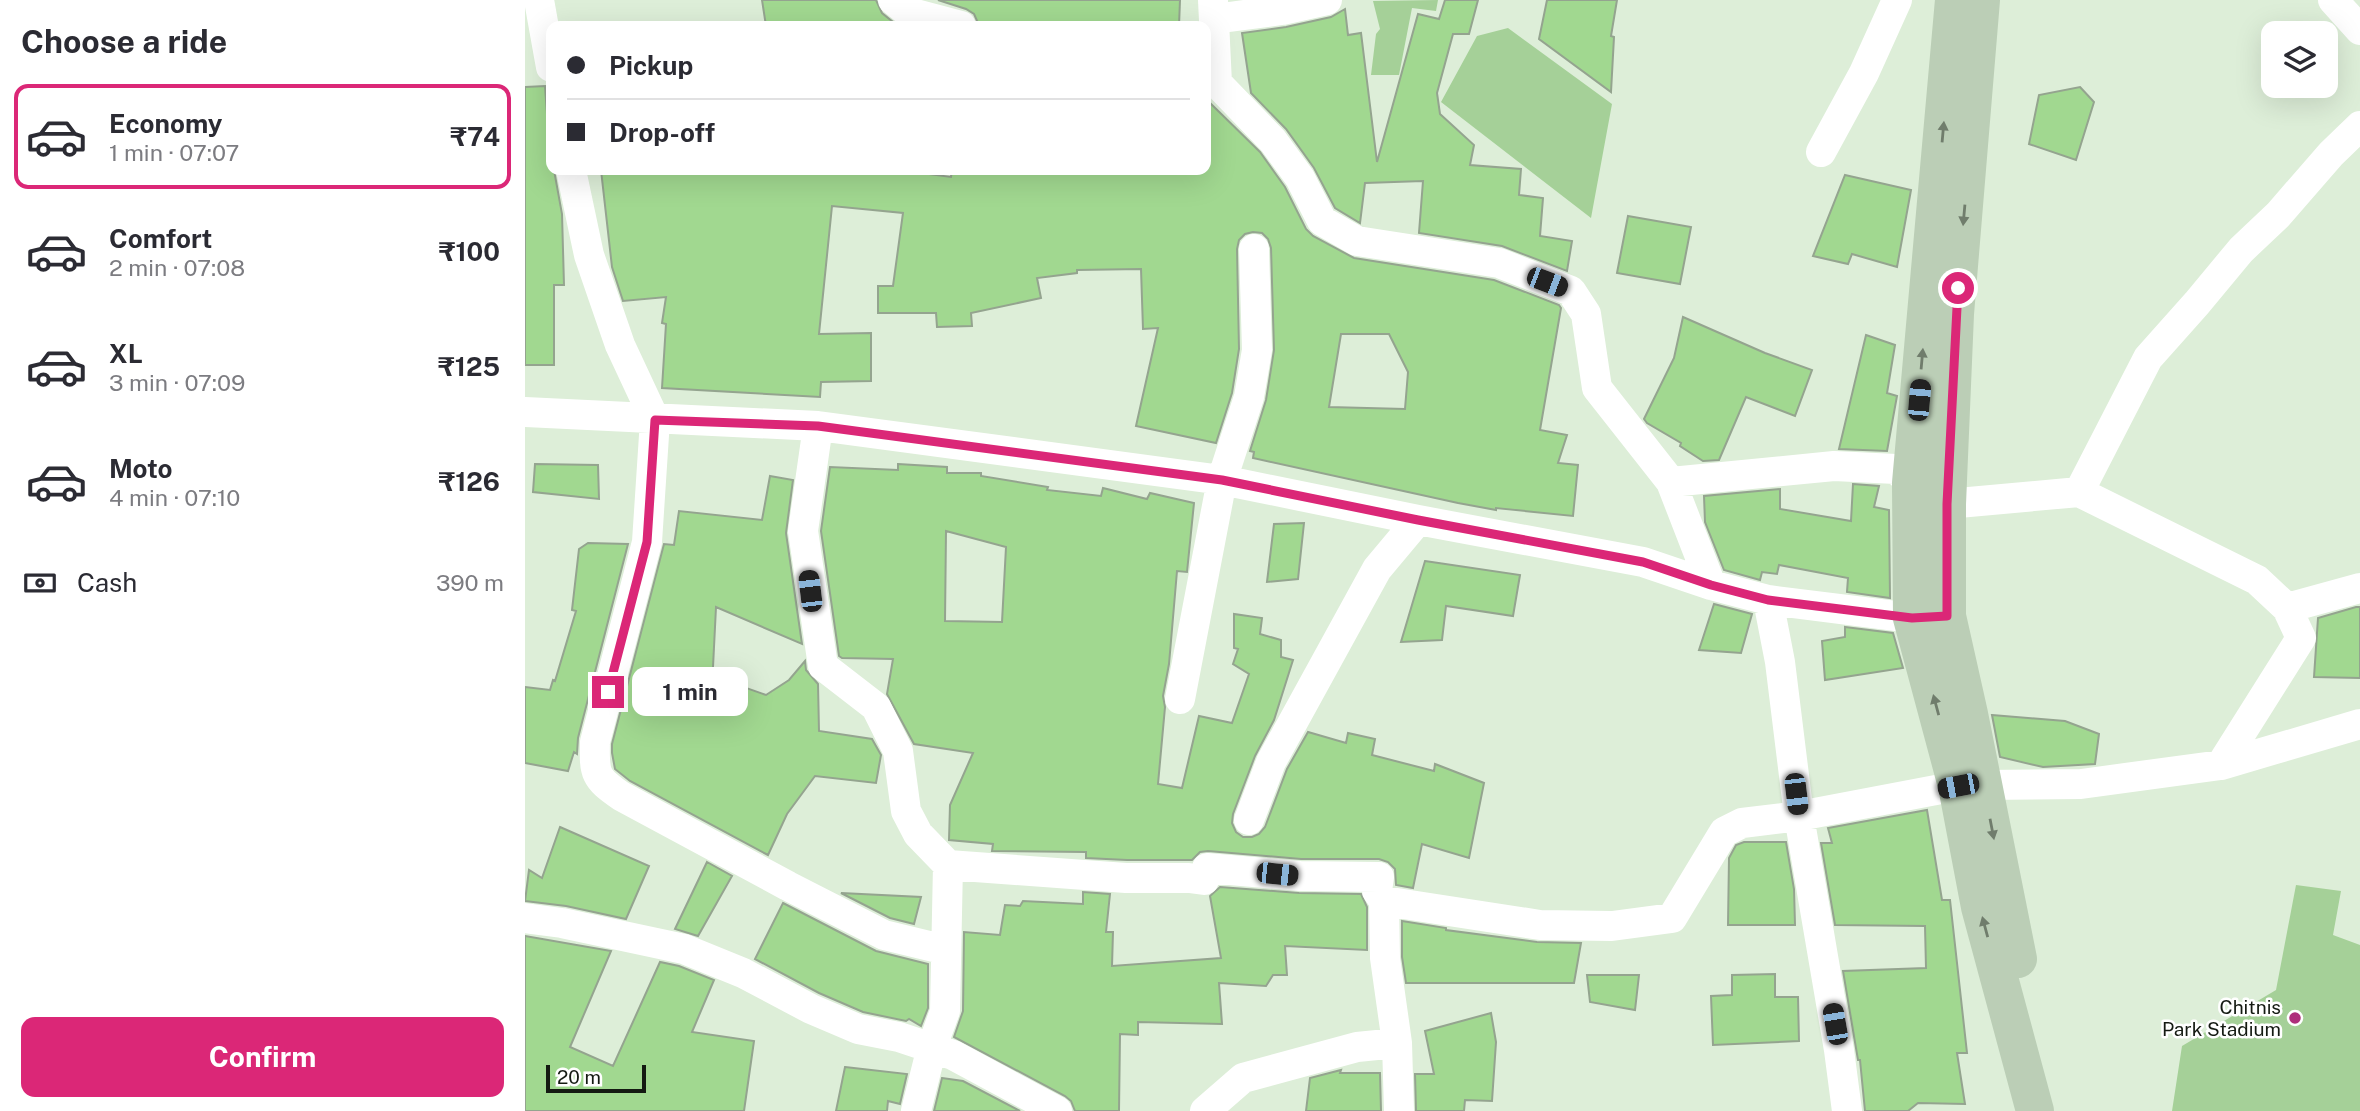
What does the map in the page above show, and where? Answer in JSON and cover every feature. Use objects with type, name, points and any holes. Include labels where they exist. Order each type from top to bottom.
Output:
[{"type":"main road","points":[[1955,3],[1911,483],[1929,617],[2054,1111]]},
{"type":"main road","points":[[1929,617],[1947,504],[1955,314],[1955,3]]},
{"type":"main road","points":[[1971,785],[1980,907],[2035,1111]]},
{"type":"street","points":[[539,0],[546,39]]},
{"type":"street","points":[[893,0],[908,12],[942,21]]},
{"type":"street","points":[[1327,0],[1282,10],[1213,10],[1211,82],[1273,141],[1300,178],[1322,221],[1357,241],[1499,264],[1571,291],[1586,314],[1597,388],[1671,482],[1711,585]]},
{"type":"street","points":[[1821,152],[1864,73],[1897,0]]},
{"type":"street","points":[[2333,0],[2360,30]]},
{"type":"street","points":[[2078,492],[2148,358],[2241,250],[2278,215],[2331,154],[2360,126]]},
{"type":"street","points":[[572,175],[589,255],[620,345],[655,420],[647,542],[595,742],[594,764],[600,782],[788,886],[884,934],[946,950]]},
{"type":"street","points":[[1180,699],[1222,480],[1248,397],[1257,350],[1254,249]]},
{"type":"street","points":[[525,412],[818,426],[1222,480],[1643,562],[1711,585],[1768,600],[1929,617]]},
{"type":"street","points":[[818,426],[803,531],[823,666],[876,707],[898,751],[906,811],[918,834],[948,865],[1126,878],[1204,880],[1207,868],[1300,876],[1379,877],[1377,891],[1384,901],[1385,958],[1397,1043],[1399,1111]]},
{"type":"street","points":[[1671,482],[1834,466],[1896,470],[1911,483]]},
{"type":"street","points":[[1947,504],[2078,492],[2257,580],[2287,608],[2301,638],[2221,765]]},
{"type":"street","points":[[1249,820],[1271,762],[1377,569],[1418,520]]},
{"type":"street","points":[[2287,608],[2360,588]]},
{"type":"street","points":[[1768,600],[1780,662],[1798,816],[1839,1050],[1847,1111]]},
{"type":"street","points":[[1384,901],[1540,925],[1612,926],[1672,918],[1724,832],[1742,823],[1798,816],[1971,785],[2081,785],[2221,765],[2360,724]]},
{"type":"street","points":[[916,1111],[932,1047],[945,1012],[948,865]]},
{"type":"street","points":[[525,919],[562,923],[684,949],[743,973],[811,1009],[859,1029],[899,1037],[953,1055],[1057,1111]]},
{"type":"street","points":[[1205,1111],[1243,1079],[1357,1047],[1397,1043]]},
{"type":"green space","points":[[1438,0],[1436,11],[1412,8],[1399,75],[1371,75],[1376,34],[1380,29],[1373,1]]},
{"type":"green space","points":[[1508,28],[1612,104],[1591,218],[1441,102],[1477,36]]},
{"type":"green space","name":"Chitnis Park Stadium","points":[[2296,885],[2341,891],[2333,935],[2360,945],[2360,1111],[2172,1111],[2182,1046],[2276,990]]},
{"type":"building","points":[[762,0],[876,0],[882,13],[892,21],[765,21]]},
{"type":"building","points":[[938,0],[1180,0],[1179,21],[977,21],[974,14]]},
{"type":"building","points":[[1445,0],[1478,0],[1469,34],[1453,34],[1437,93],[1440,114],[1474,145],[1470,165],[1521,169],[1519,195],[1543,198],[1540,236],[1572,241],[1567,271],[1502,246],[1419,233],[1423,181],[1365,183],[1360,223],[1335,208],[1314,168],[1286,129],[1251,93],[1242,33],[1331,17],[1345,9],[1348,35],[1361,33],[1377,162],[1418,14],[1439,19]]},
{"type":"building","points":[[1547,0],[1617,0],[1611,36],[1614,37],[1611,92],[1539,39]]},
{"type":"building","points":[[545,86],[546,175],[555,175],[562,214],[564,285],[554,285],[554,365],[525,365],[525,87]]},
{"type":"building","points":[[2080,87],[2094,102],[2076,160],[2029,144],[2039,95]]},
{"type":"building","points":[[1211,104],[1260,152],[1285,187],[1306,229],[1313,236],[1354,258],[1494,280],[1559,305],[1561,308],[1540,430],[1567,435],[1558,463],[1578,465],[1573,516],[1496,510],[1253,458],[1254,452],[1250,451],[1266,400],[1274,350],[1271,248],[1262,233],[1245,234],[1239,240],[1237,249],[1239,349],[1232,393],[1216,443],[1136,426],[1158,328],[1143,329],[1141,269],[1077,270],[1077,273],[1037,278],[1041,298],[971,313],[972,326],[937,327],[936,313],[878,313],[878,286],[893,286],[903,213],[832,206],[819,334],[871,333],[871,381],[821,382],[820,397],[662,388],[666,324],[662,323],[666,297],[623,301],[612,267],[602,175],[1211,175]],"holes":[[[1341,334],[1389,334],[1408,372],[1405,409],[1329,407]]]},
{"type":"building","points":[[1845,175],[1911,190],[1897,267],[1852,254],[1848,264],[1813,256]]},
{"type":"building","points":[[1628,216],[1691,227],[1680,284],[1617,273]]},
{"type":"building","points":[[1683,317],[1765,353],[1812,370],[1795,416],[1746,397],[1719,460],[1703,461],[1680,446],[1681,443],[1647,423],[1644,419],[1674,358]]},
{"type":"building","points":[[1866,335],[1895,345],[1887,393],[1897,396],[1887,451],[1839,449]]},
{"type":"building","points":[[535,464],[598,465],[599,499],[533,492]]},
{"type":"building","points":[[898,464],[947,467],[947,473],[981,473],[981,476],[1048,487],[1047,490],[1101,496],[1103,488],[1147,499],[1150,493],[1194,503],[1187,572],[1177,571],[1169,664],[1163,696],[1165,707],[1158,784],[1182,788],[1199,716],[1232,723],[1249,674],[1233,664],[1238,649],[1234,648],[1234,614],[1262,618],[1260,634],[1281,640],[1281,657],[1293,660],[1274,720],[1255,756],[1233,814],[1232,823],[1236,832],[1243,837],[1252,837],[1265,827],[1287,769],[1308,732],[1346,743],[1348,733],[1375,739],[1372,755],[1434,771],[1435,764],[1484,783],[1469,858],[1422,844],[1413,888],[1396,885],[1395,869],[1388,862],[1379,859],[1301,859],[1208,851],[1200,852],[1192,860],[1127,860],[1086,858],[1086,852],[992,851],[993,844],[949,840],[950,805],[973,753],[914,744],[887,694],[893,659],[839,656],[821,531],[830,467],[898,470]],"holes":[[[946,531],[1006,547],[1002,622],[945,621]]]},
{"type":"building","points":[[770,476],[793,480],[786,533],[802,644],[716,607],[713,667],[729,682],[766,695],[789,680],[805,661],[806,670],[818,684],[819,731],[872,739],[881,755],[876,783],[815,776],[787,814],[768,855],[630,781],[615,769],[612,744],[664,544],[674,545],[679,511],[762,520]]},
{"type":"building","points":[[1853,484],[1879,486],[1874,507],[1889,510],[1890,598],[1847,592],[1848,578],[1779,565],[1777,574],[1762,572],[1760,580],[1724,570],[1705,522],[1704,496],[1780,489],[1780,509],[1851,521]]},
{"type":"building","points":[[1304,523],[1298,579],[1267,582],[1274,524]]},
{"type":"building","points":[[588,543],[628,544],[578,738],[577,754],[574,752],[568,771],[525,763],[525,687],[550,690],[553,680],[555,681],[576,611],[572,610],[579,549]]},
{"type":"building","points":[[1425,561],[1520,575],[1513,616],[1446,606],[1442,640],[1401,642]]},
{"type":"building","points":[[1714,604],[1752,614],[1741,653],[1699,650]]},
{"type":"building","points":[[2360,607],[2360,678],[2314,677],[2318,618]]},
{"type":"building","points":[[1845,627],[1893,633],[1903,668],[1825,680],[1822,641],[1845,637]]},
{"type":"building","points":[[1992,715],[2065,721],[2099,734],[2095,764],[2043,767],[2000,757]]},
{"type":"building","points":[[1927,810],[1942,900],[1950,900],[1967,1053],[1957,1053],[1965,1104],[1918,1103],[1908,1111],[1865,1111],[1860,1060],[1843,971],[1926,968],[1925,926],[1835,925],[1821,843],[1832,843],[1828,828]]},
{"type":"building","points":[[560,827],[649,866],[626,919],[566,906],[525,901],[529,870],[542,878]]},
{"type":"building","points":[[1744,842],[1786,842],[1794,889],[1795,925],[1728,925],[1729,858],[1736,845]]},
{"type":"building","points":[[707,862],[732,876],[698,936],[675,929]]},
{"type":"building","points":[[1220,887],[1361,894],[1367,907],[1367,950],[1285,946],[1287,975],[1273,975],[1266,986],[1219,983],[1222,1024],[1138,1022],[1138,1035],[1120,1034],[1119,1111],[1075,1111],[1071,1101],[1065,1096],[954,1037],[963,1011],[964,932],[1000,935],[1005,905],[1020,906],[1023,901],[1083,904],[1083,892],[1110,894],[1106,932],[1113,932],[1112,966],[1221,958],[1210,896]]},
{"type":"building","points":[[841,893],[921,897],[914,924],[890,918]]},
{"type":"building","points":[[783,903],[876,951],[928,964],[928,1008],[921,1026],[909,1019],[906,1021],[863,1012],[819,993],[755,959]]},
{"type":"building","points":[[1402,921],[1446,930],[1537,942],[1581,943],[1574,983],[1406,983],[1402,957]]},
{"type":"building","points":[[525,936],[611,951],[570,1047],[613,1066],[660,962],[679,966],[714,980],[692,1032],[754,1041],[744,1111],[525,1111]]},
{"type":"building","points":[[1775,974],[1775,997],[1798,997],[1799,1041],[1713,1045],[1711,996],[1732,995],[1732,975]]},
{"type":"building","points":[[1587,975],[1639,975],[1635,1010],[1590,1002]]},
{"type":"building","points":[[1491,1013],[1496,1042],[1492,1101],[1465,1100],[1464,1111],[1416,1111],[1415,1074],[1434,1074],[1425,1031]]},
{"type":"building","points":[[845,1067],[907,1074],[900,1104],[888,1101],[887,1111],[836,1111]]},
{"type":"building","points":[[1341,1070],[1340,1073],[1380,1073],[1381,1111],[1306,1111],[1310,1078]]},
{"type":"building","points":[[942,1078],[963,1081],[1020,1111],[934,1111]]},
{"type":"place","name":"Chitnis Park Stadium","points":[[2295,1018]]},
{"type":"route","points":[[608,692],[647,542],[655,420],[818,426],[1222,480],[1643,562],[1711,585],[1768,600],[1912,618],[1947,616],[1947,504],[1958,288]]}]
